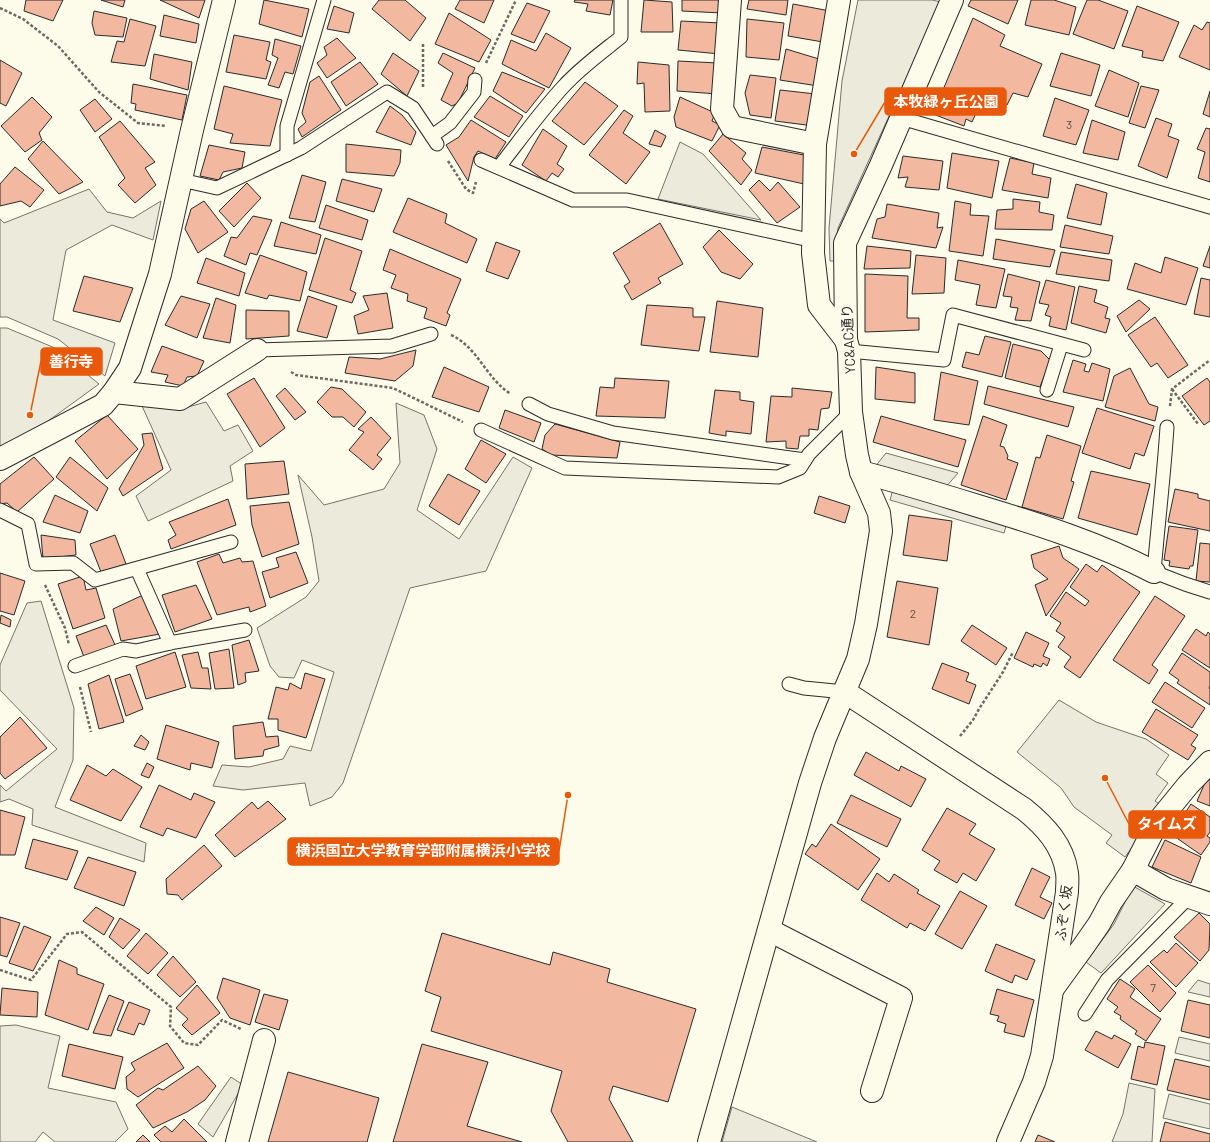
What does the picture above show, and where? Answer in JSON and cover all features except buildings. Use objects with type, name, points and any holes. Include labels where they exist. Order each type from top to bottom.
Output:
[{"type":"street","points":[[0,459],[103,405],[114,392],[130,368],[160,274],[192,130],[224,0]]},
{"type":"street","points":[[730,0],[722,109],[732,126],[815,144]]},
{"type":"street","points":[[839,0],[815,144],[813,253],[819,305],[848,345]]},
{"type":"street","name":"YC&AC通り","points":[[708,1142],[810,783],[825,738],[858,659],[881,531],[879,513],[861,472],[851,412],[845,243],[902,118],[952,0]]},
{"type":"street","points":[[114,392],[180,399],[257,350]]},
{"type":"street","points":[[861,472],[1046,526],[1154,572]]},
{"type":"street","name":"ふぞく坂","points":[[845,692],[1024,809],[1041,823],[1052,837],[1062,855],[1067,874],[1067,892],[1042,1056],[1034,1082],[1008,1142]]},
{"type":"street","points":[[1052,990],[1084,948],[1111,902],[1133,870],[1157,823],[1188,785],[1210,762]]},
{"type":"street","points":[[1133,870],[1166,889],[1188,898],[1210,904]]},
{"type":"street","points":[[768,930],[901,998],[872,1091]]},
{"type":"street","points":[[237,1142],[264,1040]]},
{"type":"lane","points":[[287,155],[287,126],[324,0]]},
{"type":"lane","points":[[499,167],[530,126],[563,87],[592,60],[622,37],[621,0]]},
{"type":"lane","points":[[181,180],[217,188],[301,148],[388,92],[422,113],[435,140],[474,92],[475,80]]},
{"type":"lane","points":[[902,118],[1210,207]]},
{"type":"lane","points":[[481,160],[573,200],[627,200],[814,241]]},
{"type":"lane","points":[[848,345],[944,360],[953,315],[1084,350]]},
{"type":"lane","points":[[257,350],[392,346],[431,334]]},
{"type":"lane","points":[[1047,390],[1061,344]]},
{"type":"lane","points":[[529,404],[548,414],[612,434],[805,460]]},
{"type":"lane","points":[[481,430],[565,468],[778,476],[800,468],[809,454],[851,412]]},
{"type":"lane","points":[[1167,427],[1164,475],[1160,500],[1154,572],[1210,592]]},
{"type":"lane","points":[[0,510],[28,524],[36,564],[73,563],[95,580],[230,542]]},
{"type":"lane","points":[[137,569],[170,643]]},
{"type":"lane","points":[[75,666],[123,649],[136,651],[170,643],[246,630]]},
{"type":"lane","points":[[789,684],[804,688],[845,692]]},
{"type":"lane","points":[[1085,1014],[1107,980],[1188,898]]},
{"type":"path","points":[[490,57],[516,0]]},
{"type":"path","points":[[0,8],[23,19],[58,46],[99,92],[138,123],[192,130]]},
{"type":"path","points":[[422,113],[423,44]]},
{"type":"path","points":[[431,334],[446,333],[458,338],[477,356],[504,389],[529,404]]},
{"type":"path","points":[[257,350],[296,376],[394,388],[481,430]]},
{"type":"path","points":[[1167,427],[1172,389],[1210,360]]},
{"type":"path","points":[[1172,389],[1198,424]]},
{"type":"path","points":[[973,720],[979,708],[1003,672],[1013,652]]},
{"type":"path","points":[[0,970],[31,980],[66,934],[82,932],[171,1007],[170,1026],[184,1043],[198,1045],[222,1020],[264,1040]]},
{"type":"shaded area","points":[[858,0],[932,0],[941,2],[838,228],[835,261],[830,261],[829,228],[842,81]]},
{"type":"shaded area","points":[[680,142],[703,154],[761,220],[658,199]]},
{"type":"shaded area","points":[[89,189],[107,212],[133,218],[161,201],[153,240],[112,225],[66,250],[53,320],[115,343],[105,376],[58,339],[7,317],[0,317],[0,219],[4,223]]},
{"type":"shaded area","points":[[0,328],[7,328],[55,348],[99,384],[0,456]]},
{"type":"shaded area","points":[[206,402],[224,431],[238,425],[253,451],[230,466],[233,481],[148,521],[136,496],[171,470],[142,406],[188,407]]},
{"type":"shaded area","points":[[396,403],[424,415],[437,449],[417,510],[459,539],[513,457],[532,468],[486,571],[410,588],[343,783],[332,797],[310,806],[305,783],[243,790],[213,786],[222,765],[249,767],[283,759],[290,746],[311,751],[334,672],[302,660],[294,678],[279,677],[270,666],[257,628],[306,597],[319,581],[312,537],[298,475],[324,505],[384,489],[400,463]]},
{"type":"shaded area","points":[[886,453],[958,473],[945,488],[874,468]]},
{"type":"shaded area","points":[[893,489],[1007,523],[1004,533],[890,500]]},
{"type":"shaded area","points":[[41,601],[74,708],[73,760],[55,807],[146,843],[144,862],[32,825],[33,809],[9,799],[0,802],[0,785],[6,791],[57,749],[0,690],[0,665],[27,603]]},
{"type":"shaded area","points":[[1059,700],[1096,722],[1146,739],[1169,755],[1156,774],[1168,783],[1155,801],[1162,806],[1125,857],[1106,843],[1112,835],[1074,807],[1061,788],[1017,752]]},
{"type":"shaded area","points":[[1133,886],[1165,904],[1101,973],[1086,962],[1114,924]]},
{"type":"shaded area","points":[[1198,980],[1210,984],[1210,997],[1188,992]]},
{"type":"shaded area","points":[[16,1025],[60,1036],[48,1088],[116,1102],[128,1129],[115,1142],[55,1142],[43,1132],[35,1142],[0,1142],[0,1026]]},
{"type":"shaded area","points":[[1179,1037],[1210,1044],[1210,1061],[1175,1053]]},
{"type":"shaded area","points":[[231,1077],[243,1085],[213,1137],[198,1124]]},
{"type":"shaded area","points":[[1129,1083],[1155,1089],[1152,1142],[1112,1142],[1123,1114]]},
{"type":"shaded area","points":[[1169,1094],[1210,1104],[1210,1129],[1163,1118]]},
{"type":"shaded area","points":[[732,1107],[817,1142],[722,1142]]},
{"type":"place","name":"本牧緑ヶ丘公園","points":[[854,154]]},
{"type":"place","name":"善行寺","points":[[30,415]]},
{"type":"place","name":"タイムズ","points":[[1105,778]]},
{"type":"place","name":"横浜国立大学教育学部附属横浜小学校","points":[[568,795]]}]
